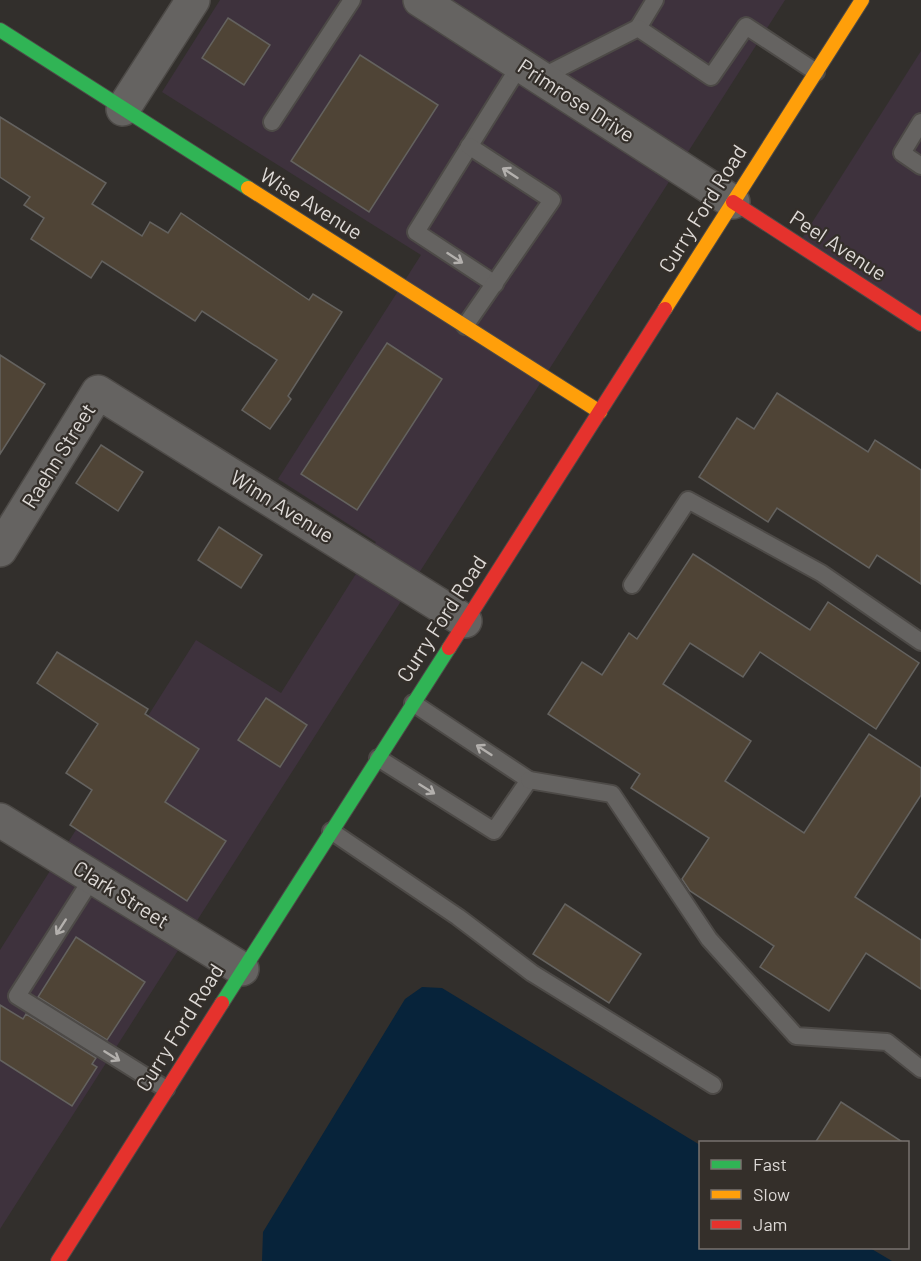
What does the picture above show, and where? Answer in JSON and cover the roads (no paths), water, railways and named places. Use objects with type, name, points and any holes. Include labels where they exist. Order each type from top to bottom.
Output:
[{"type":"street","points":[[123,109],[193,0]]},
{"type":"street","name":"Primrose Drive","points":[[420,0],[733,202]]},
{"type":"street","name":"Curry Ford Road","points":[[58,1261],[242,969],[816,72],[857,2]]},
{"type":"street","name":"Wise Avenue","points":[[0,30],[600,412]]},
{"type":"street","name":"Peel Avenue","points":[[733,202],[921,324]]},
{"type":"street","name":"Raehn Street","points":[[0,550],[98,392]]},
{"type":"street","name":"Winn Avenue","points":[[98,392],[465,621]]},
{"type":"street","name":"Clark Street","points":[[0,820],[242,969]]},
{"type":"lane","points":[[272,122],[352,0]]},
{"type":"lane","points":[[495,284],[416,232],[469,146],[530,71],[638,28],[655,0]]},
{"type":"lane","points":[[638,28],[711,77],[746,26],[816,72]]},
{"type":"lane","points":[[921,122],[902,153],[921,166]]},
{"type":"lane","points":[[465,326],[552,200],[469,146]]},
{"type":"lane","points":[[632,585],[688,500],[821,573],[921,642]]},
{"type":"lane","points":[[412,703],[529,780],[612,794],[709,939],[796,1036],[887,1042],[921,1069]]},
{"type":"lane","points":[[378,758],[494,831],[529,780]]},
{"type":"lane","points":[[331,831],[458,917],[532,973],[713,1085]]},
{"type":"lane","points":[[93,877],[17,996],[166,1089]]},
{"type":"water","points":[[422,987],[442,988],[699,1144],[699,1249],[872,1249],[892,1261],[262,1261],[263,1232],[405,999]]}]
